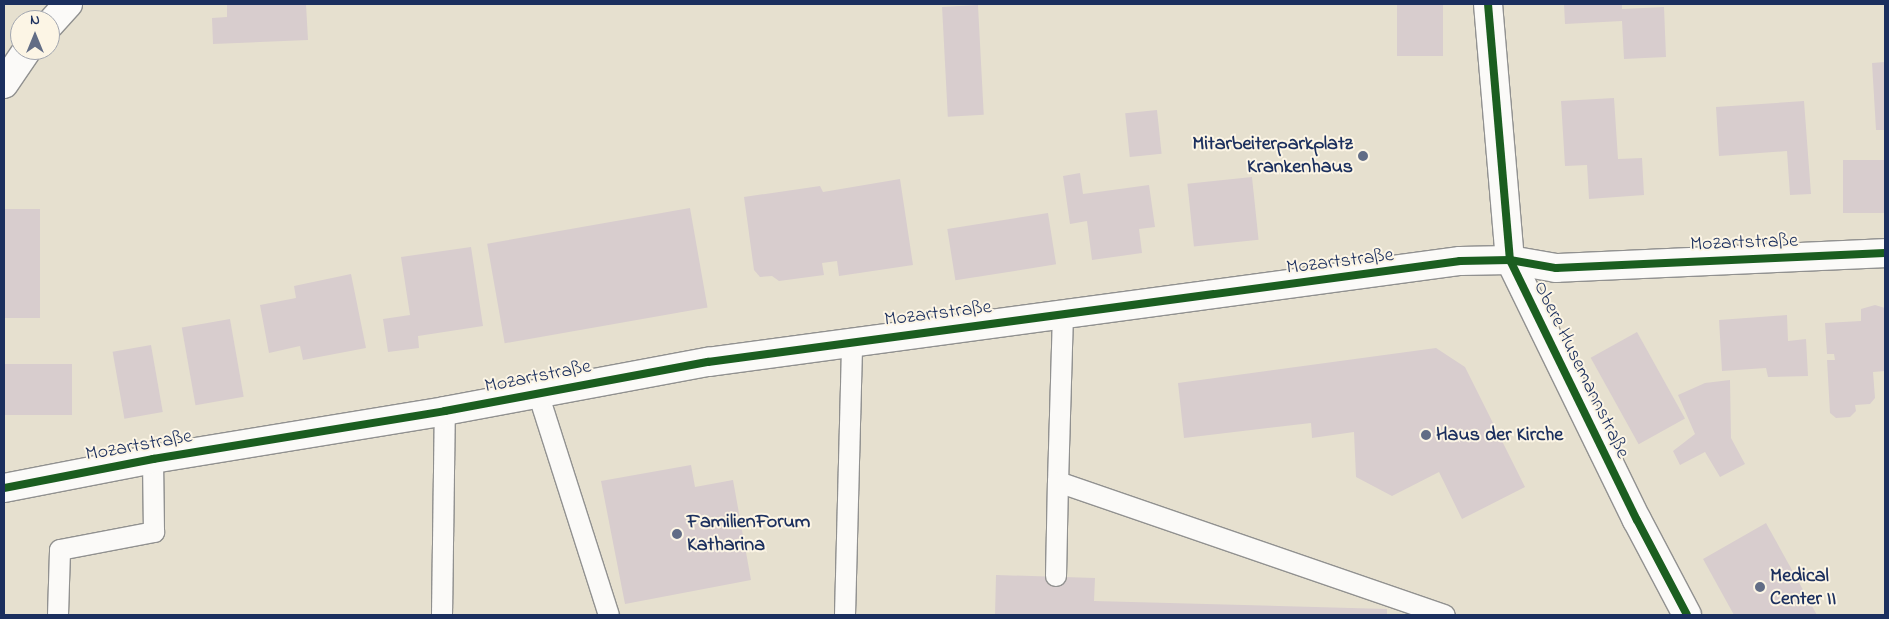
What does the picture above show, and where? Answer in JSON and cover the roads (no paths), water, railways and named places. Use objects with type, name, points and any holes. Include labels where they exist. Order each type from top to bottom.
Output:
[{"type":"street","name":"Obere Husemannstraße","points":[[1488,4],[1510,260],[1637,520],[1686,615]]},
{"type":"street","points":[[4,84],[20,60]]},
{"type":"street","name":"Mozartstraße","points":[[4,488],[153,459],[445,411],[708,362],[852,341],[1460,261],[1510,260],[1556,268],[1885,253]]},
{"type":"lane","points":[[1056,576],[1063,314]]},
{"type":"lane","points":[[844,615],[852,341]]},
{"type":"lane","points":[[538,393],[609,615]]},
{"type":"lane","points":[[442,615],[445,411]]},
{"type":"lane","points":[[58,615],[60,550],[154,532],[153,459]]},
{"type":"lane","points":[[1058,482],[1445,615]]},
{"type":"place","name":"Mitarbeiterparkplatz Krankenhaus","points":[[1363,156]]},
{"type":"place","name":"Haus der Kirche","points":[[1426,435]]},
{"type":"place","name":"FamilienForum Katharina","points":[[677,534]]},
{"type":"place","name":"Medical Center II","points":[[1760,587]]}]
